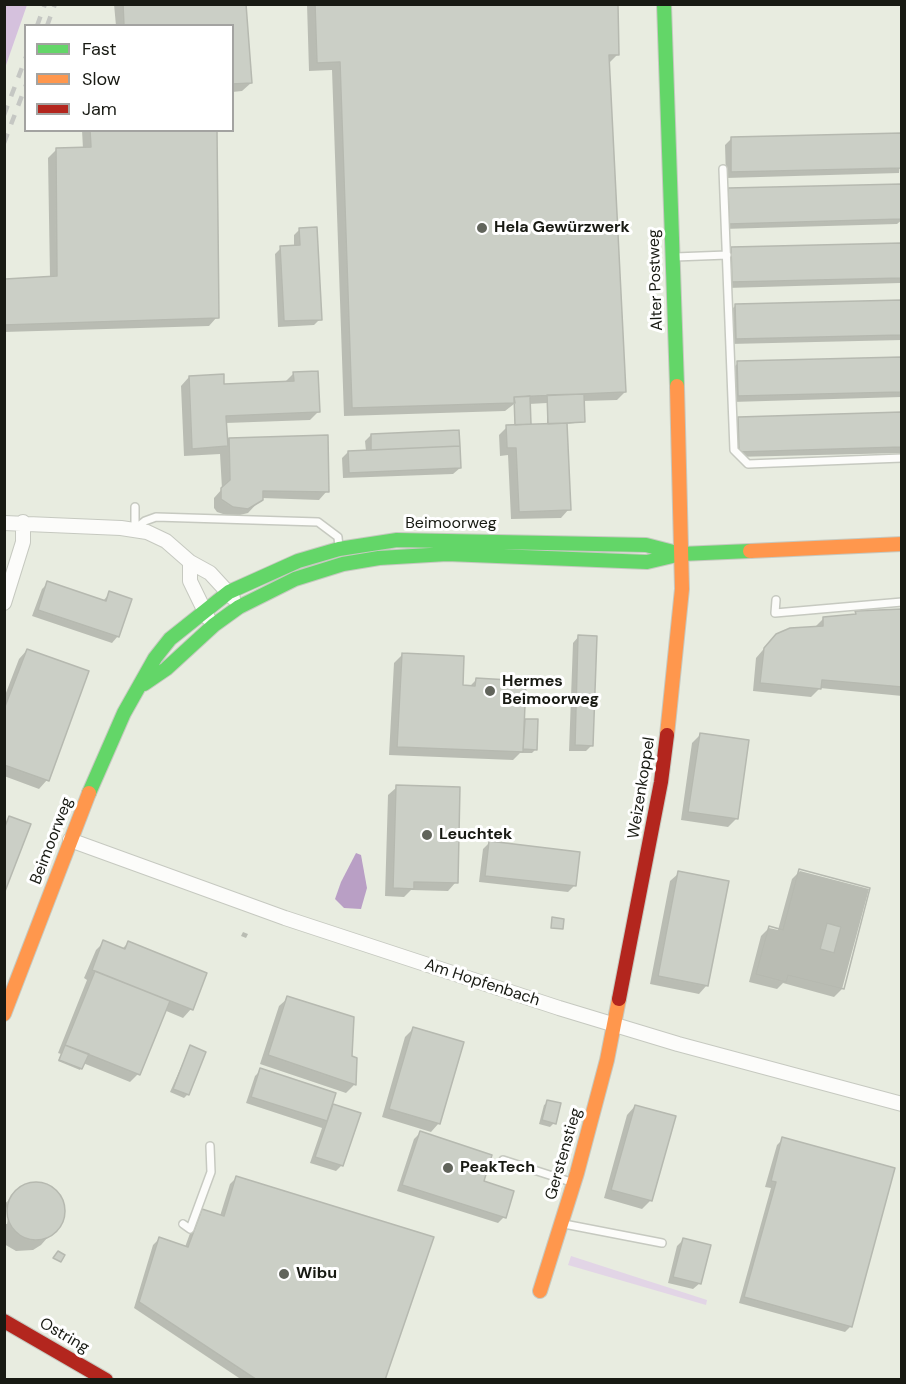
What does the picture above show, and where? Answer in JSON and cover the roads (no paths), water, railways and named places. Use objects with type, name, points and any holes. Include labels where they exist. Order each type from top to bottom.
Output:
[{"type":"main road","name":"Alter Postweg","points":[[664,4],[681,554]]},
{"type":"main road","name":"Beimoorweg","points":[[4,1014],[70,840],[124,713],[155,658],[170,639],[229,592],[268,572],[339,549],[397,540],[447,539],[646,545],[681,554]]},
{"type":"main road","name":"Beimoorweg","points":[[141,686],[166,669],[214,625],[239,607],[295,579],[343,564],[379,558],[447,554],[647,562],[681,554],[902,544]]},
{"type":"main road","name":"Weizenkoppel","points":[[614,1024],[661,782],[675,670],[681,554]]},
{"type":"main road","name":"Gerstenstieg","points":[[540,1291],[574,1183],[607,1060],[614,1024]]},
{"type":"main road","name":"Ostring","points":[[4,1321],[106,1380]]},
{"type":"street","points":[[4,603],[23,542],[23,522]]},
{"type":"street","points":[[4,523],[23,522],[135,529],[166,541],[190,562],[210,573],[229,592],[239,607]]},
{"type":"street","points":[[190,562],[190,581],[203,611],[214,625]]},
{"type":"street","name":"Am Hopfenbach","points":[[70,840],[285,918],[614,1024],[902,1104]]},
{"type":"lane","points":[[723,170],[734,450],[748,464],[902,458]]},
{"type":"lane","points":[[672,257],[727,255]]},
{"type":"lane","points":[[135,507],[135,529]]},
{"type":"lane","points":[[135,529],[145,521],[156,517],[318,522],[338,537],[343,564]]},
{"type":"lane","points":[[776,600],[775,613],[902,602]]},
{"type":"lane","points":[[183,1224],[190,1229],[211,1172],[210,1146]]},
{"type":"lane","points":[[503,1160],[574,1183]]},
{"type":"lane","points":[[562,1224],[662,1243]]},
{"type":"railway","points":[[38,24],[45,4]]},
{"type":"railway","points":[[48,24],[55,4]]},
{"type":"railway","points":[[4,115],[24,62]]},
{"type":"railway","points":[[4,143],[24,90]]},
{"type":"place","name":"Hela Gewürzwerk","points":[[482,228]]},
{"type":"place","name":"Hermes Beimoorweg","points":[[490,691]]},
{"type":"place","name":"Leuchtek","points":[[427,835]]},
{"type":"place","name":"PeakTech","points":[[448,1168]]},
{"type":"place","name":"Wibu","points":[[284,1274]]}]
